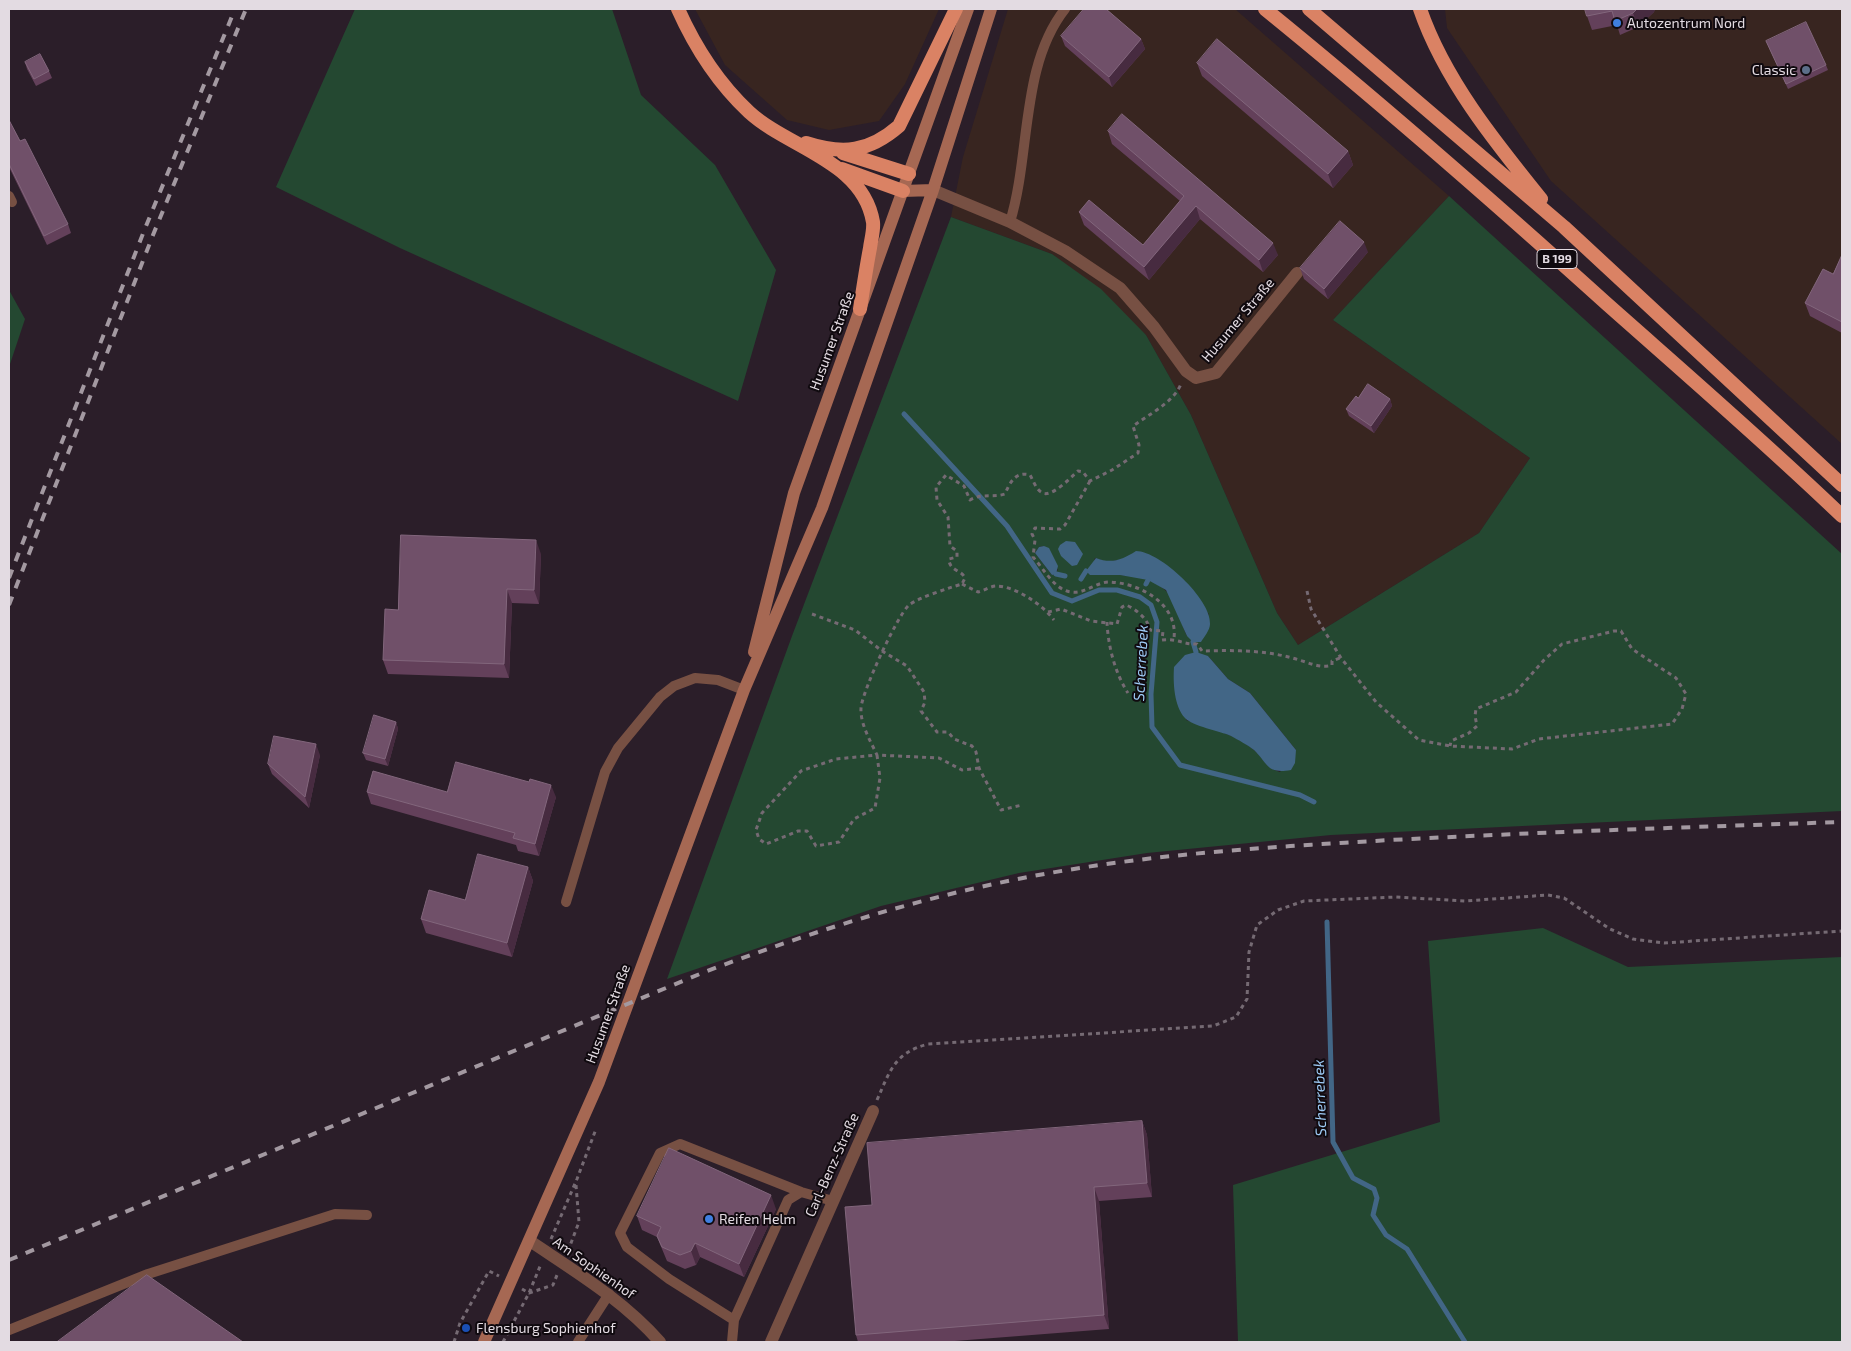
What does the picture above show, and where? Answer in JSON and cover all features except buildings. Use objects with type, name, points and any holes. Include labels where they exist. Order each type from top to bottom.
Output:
[{"type":"highway","points":[[678,9],[703,57],[719,79],[750,113],[834,167],[854,183],[866,199],[873,224],[860,309]]},
{"type":"highway","points":[[838,151],[860,149],[883,140],[899,126],[956,9]]},
{"type":"highway","name":"B 199","points":[[1265,9],[1349,77],[1529,234],[1842,516]]},
{"type":"highway","name":"B 199","points":[[1308,9],[1564,227],[1842,485]]},
{"type":"highway","points":[[1420,9],[1429,34],[1463,95],[1564,227]]},
{"type":"highway","points":[[784,135],[909,174]]},
{"type":"highway","points":[[834,167],[903,191]]},
{"type":"main road","name":"Husumer Straße","points":[[744,690],[794,493],[968,9]]},
{"type":"main road","name":"Husumer Straße","points":[[484,1342],[599,1082],[744,690],[822,508],[933,190],[991,9]]},
{"type":"main road","points":[[909,174],[933,190]]},
{"type":"main road","points":[[903,191],[933,190]]},
{"type":"street","name":"Husumer Straße","points":[[933,190],[1010,222],[1065,251],[1120,288],[1154,327],[1186,371],[1196,378],[1216,373],[1297,273]]},
{"type":"street","name":"Carl-Benz-Straße","points":[[772,1342],[873,1111]]},
{"type":"street","name":"Am Sophienhof","points":[[530,1241],[609,1294],[643,1323],[660,1342]]},
{"type":"lane","points":[[1010,222],[1019,194],[1035,72],[1043,48],[1065,9]]},
{"type":"lane","points":[[566,902],[605,772],[618,748],[660,696],[674,686],[695,678],[718,680],[744,690]]},
{"type":"lane","points":[[734,1320],[669,1279],[627,1247],[620,1233],[660,1153],[680,1144],[801,1192],[833,1201]]},
{"type":"lane","points":[[732,1342],[734,1320],[788,1200],[801,1192]]},
{"type":"lane","points":[[9,1330],[148,1274],[297,1226],[335,1214],[367,1215]]},
{"type":"lane","points":[[578,1342],[609,1294]]},
{"type":"path","points":[[1174,638],[1175,629],[1160,601],[1141,588],[1108,582],[1073,593],[1059,588],[1034,557],[1035,540],[1032,534],[1034,528],[1060,529],[1065,525],[1090,481],[1112,470],[1138,453],[1140,445],[1134,426],[1179,389],[1186,371]]},
{"type":"path","points":[[980,768],[962,770],[939,758],[877,755],[836,759],[801,771],[762,812],[756,830],[758,839],[766,844],[798,831],[807,831],[816,846],[839,842],[854,819],[875,808],[880,778],[877,755],[864,724],[861,708],[882,651],[900,615],[910,604],[962,584],[965,577],[952,568],[949,563],[950,559],[957,557],[957,551],[950,546],[948,517],[937,500],[936,487],[946,475],[964,486],[970,500],[979,495],[996,497],[1005,494],[1009,484],[1017,475],[1024,473],[1030,475],[1041,492],[1046,495],[1052,493],[1078,471],[1084,472],[1090,481]]},
{"type":"path","points":[[962,584],[978,592],[995,586],[1020,592],[1048,612],[1054,620]]},
{"type":"path","points":[[1307,590],[1311,609],[1340,658],[1376,702],[1418,740],[1450,746],[1512,749],[1539,739],[1672,724],[1682,709],[1686,694],[1676,678],[1632,649],[1621,631],[1614,631],[1562,644],[1544,660],[1516,692],[1476,709],[1477,726],[1469,733],[1451,741],[1450,746]]},
{"type":"path","points":[[1048,612],[1061,609],[1091,621],[1117,624],[1122,608],[1126,605],[1149,623],[1150,630],[1163,631],[1162,640],[1174,638],[1190,645],[1197,644],[1202,650],[1294,658],[1324,668],[1332,665],[1332,661],[1340,658]]},
{"type":"path","points":[[812,614],[855,630],[882,651],[907,666],[924,692],[925,702],[921,710],[925,718],[937,732],[948,732],[954,739],[972,746],[976,752],[980,768],[1001,810],[1022,805]]},
{"type":"path","points":[[1107,622],[1108,637],[1120,681],[1128,693]]},
{"type":"path","points":[[873,1111],[892,1066],[902,1055],[920,1046],[1213,1026],[1236,1017],[1247,999],[1249,952],[1257,925],[1278,910],[1304,901],[1396,897],[1465,901],[1548,895],[1564,898],[1610,929],[1633,939],[1664,943],[1842,931]]},
{"type":"path","points":[[454,1342],[460,1323],[489,1271],[529,1293],[553,1285],[579,1222],[577,1180],[529,1293],[503,1342]]},
{"type":"shaded area","points":[[695,9],[939,9],[905,84],[879,121],[829,130],[787,120],[725,65]]},
{"type":"shaded area","points":[[1008,9],[1235,9],[1449,196],[1333,320],[1530,458],[1479,533],[1298,645],[1277,613],[1191,415],[1146,335],[1052,254],[951,217],[963,157]]},
{"type":"shaded area","points":[[1445,9],[1842,9],[1842,444],[1551,181],[1447,28]]},
{"type":"green space","points":[[355,9],[612,9],[641,95],[715,165],[776,270],[738,401],[400,248],[276,187]]},
{"type":"green space","points":[[1449,196],[1842,554],[1842,811],[1331,835],[1147,853],[1019,873],[881,906],[667,979],[792,636],[951,217],[1052,254],[1101,289],[1146,335],[1191,415],[1277,613],[1298,645],[1479,533],[1530,458],[1333,320]],"holes":[[[1044,546],[1058,570],[1052,575],[1035,553],[1039,547]],[[1095,558],[1107,562],[1125,559],[1209,614],[1187,636],[1171,599],[1165,590],[1157,584],[1139,577],[1090,575]],[[1208,656],[1228,679],[1250,693],[1296,750],[1280,772],[1271,768],[1247,744],[1222,732],[1186,720]]]},
{"type":"green space","points":[[9,290],[25,319],[9,367]]},
{"type":"green space","points":[[1543,928],[1628,967],[1842,957],[1842,1342],[1238,1342],[1233,1185],[1440,1122],[1428,941]]},
{"type":"water","points":[[1066,541],[1075,542],[1083,554],[1077,565],[1072,566],[1061,556],[1058,549]]},
{"type":"water","points":[[1039,547],[1049,548],[1058,566],[1056,574],[1052,575],[1035,553]]},
{"type":"water","points":[[1136,551],[1146,553],[1158,559],[1170,568],[1183,578],[1203,602],[1210,626],[1201,642],[1193,642],[1187,636],[1166,590],[1148,580],[1120,575],[1090,575],[1086,571],[1096,558],[1112,561],[1126,557]]},
{"type":"water","points":[[1196,652],[1208,656],[1228,679],[1250,693],[1296,750],[1295,763],[1291,770],[1277,771],[1269,767],[1254,750],[1231,736],[1185,718],[1176,701],[1174,667],[1185,655]]},
{"type":"waterway","name":"Scherrebek","points":[[904,414],[1007,526],[1052,593],[1072,601],[1099,590],[1117,590],[1140,597],[1151,605],[1157,622],[1151,694],[1152,727],[1180,765],[1300,795],[1314,802]]},
{"type":"waterway","points":[[1081,579],[1086,571]]},
{"type":"waterway","points":[[1056,574],[1065,576]]},
{"type":"waterway","points":[[1146,584],[1148,580]]},
{"type":"waterway","points":[[1193,642],[1196,652]]},
{"type":"waterway","name":"Scherrebek","points":[[1327,922],[1333,1142],[1353,1178],[1374,1189],[1377,1198],[1373,1215],[1386,1235],[1407,1249],[1465,1342]]},
{"type":"railway","points":[[9,578],[144,231],[235,9]]},
{"type":"railway","points":[[9,605],[153,235],[246,9]]},
{"type":"railway","points":[[9,1260],[707,971],[824,930],[903,906],[983,886],[1115,863],[1253,849],[1391,840],[1842,822]]},
{"type":"place","name":"Autozentrum Nord","points":[[1617,23]]},
{"type":"place","name":"Classic","points":[[1806,70]]},
{"type":"place","name":"Reifen Helm","points":[[709,1219]]},
{"type":"place","name":"Flensburg Sophienhof","points":[[466,1328]]}]
